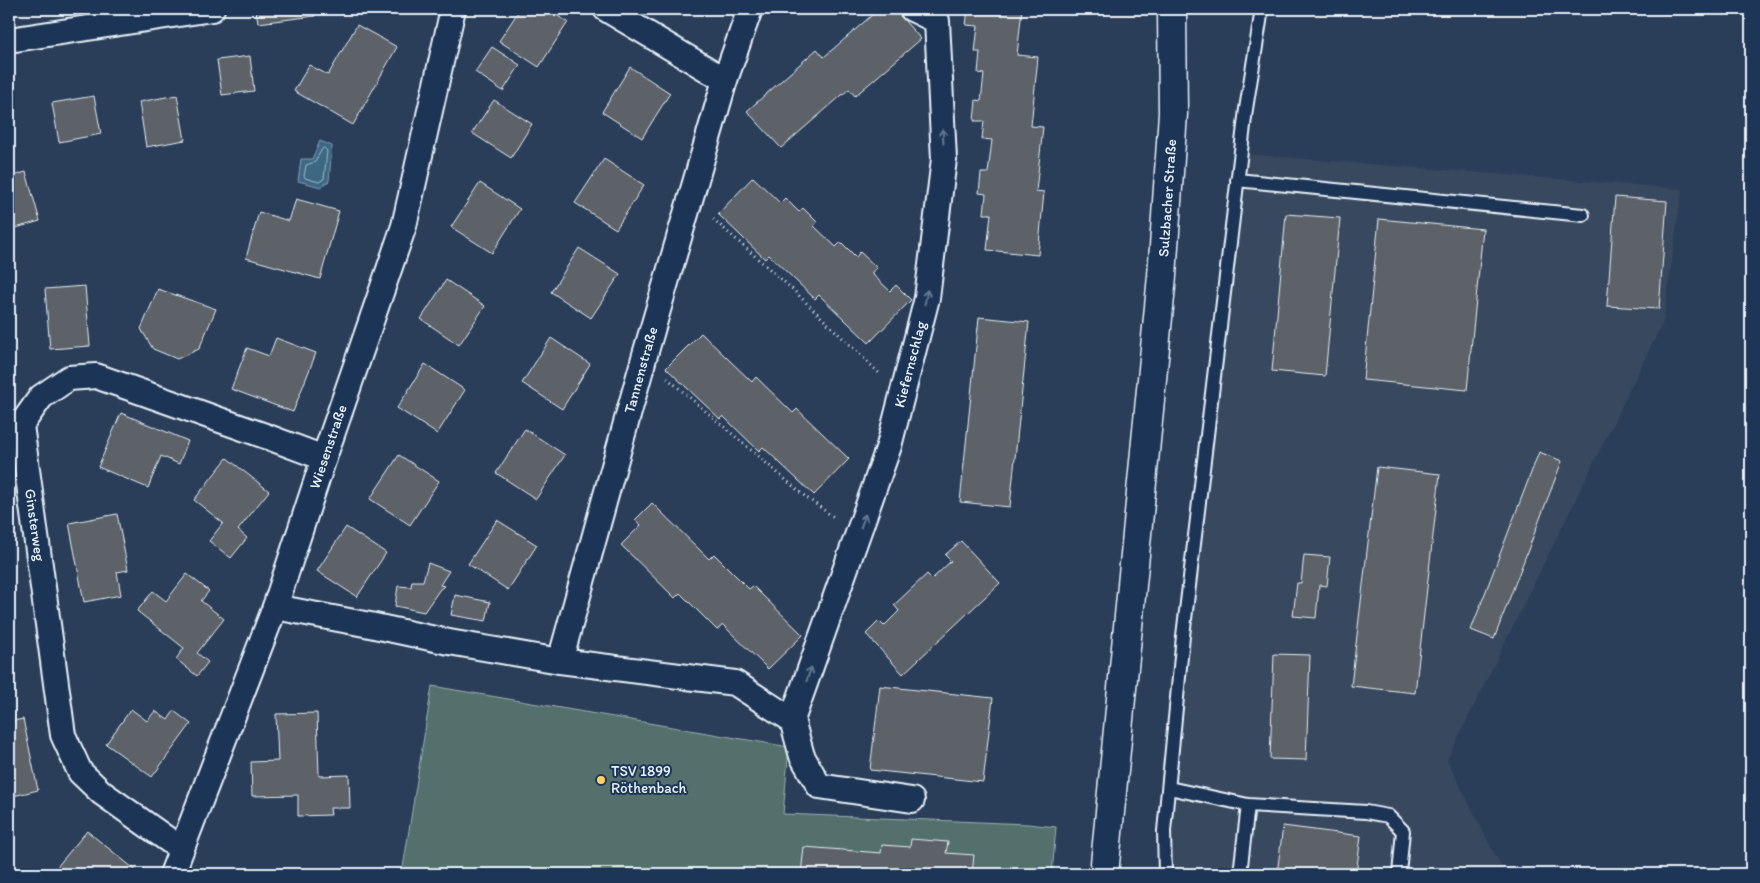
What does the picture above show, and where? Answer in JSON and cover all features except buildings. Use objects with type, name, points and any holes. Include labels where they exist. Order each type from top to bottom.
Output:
[{"type":"main road","name":"Sulzbacher Straße","points":[[1104,874],[1162,276],[1174,113],[1172,9]]},
{"type":"street","points":[[9,40],[212,9]]},
{"type":"street","name":"Wiesenstraße","points":[[172,874],[275,607],[404,226],[453,9]]},
{"type":"street","points":[[606,9],[725,80]]},
{"type":"street","name":"Tannenstraße","points":[[560,661],[690,199],[725,80],[750,9]]},
{"type":"street","name":"Kiefernschlag","points":[[792,720],[889,446],[927,298],[944,159],[937,21],[912,9]]},
{"type":"street","name":"Ginsterweg","points":[[181,849],[102,793],[80,772],[63,735],[21,424],[41,396],[68,378],[96,376],[324,458]]},
{"type":"street","points":[[275,607],[449,642],[560,661],[735,683],[792,720],[802,756],[819,786],[912,800]]},
{"type":"lane","points":[[1165,874],[1164,831],[1182,636],[1237,180],[1262,9]]},
{"type":"lane","points":[[1237,180],[1584,215]]},
{"type":"lane","points":[[1169,788],[1248,805],[1366,812],[1388,816],[1403,831],[1399,874]]},
{"type":"lane","points":[[1240,874],[1248,805]]},
{"type":"path","points":[[690,199],[791,288],[869,365],[902,392]]},
{"type":"path","points":[[644,358],[807,498],[858,535]]},
{"type":"shaded area","points":[[1242,154],[1682,189],[1663,322],[1447,760],[1505,874],[1165,874]]},
{"type":"green space","name":"TSV 1899 Röthenbach","points":[[432,686],[789,747],[783,814],[1028,824],[1056,827],[1052,874],[402,874]]},
{"type":"water","points":[[320,141],[332,146],[329,181],[321,187],[298,181],[301,159],[312,159]]},
{"type":"place","name":"TSV 1899 Röthenbach","points":[[601,780]]}]
